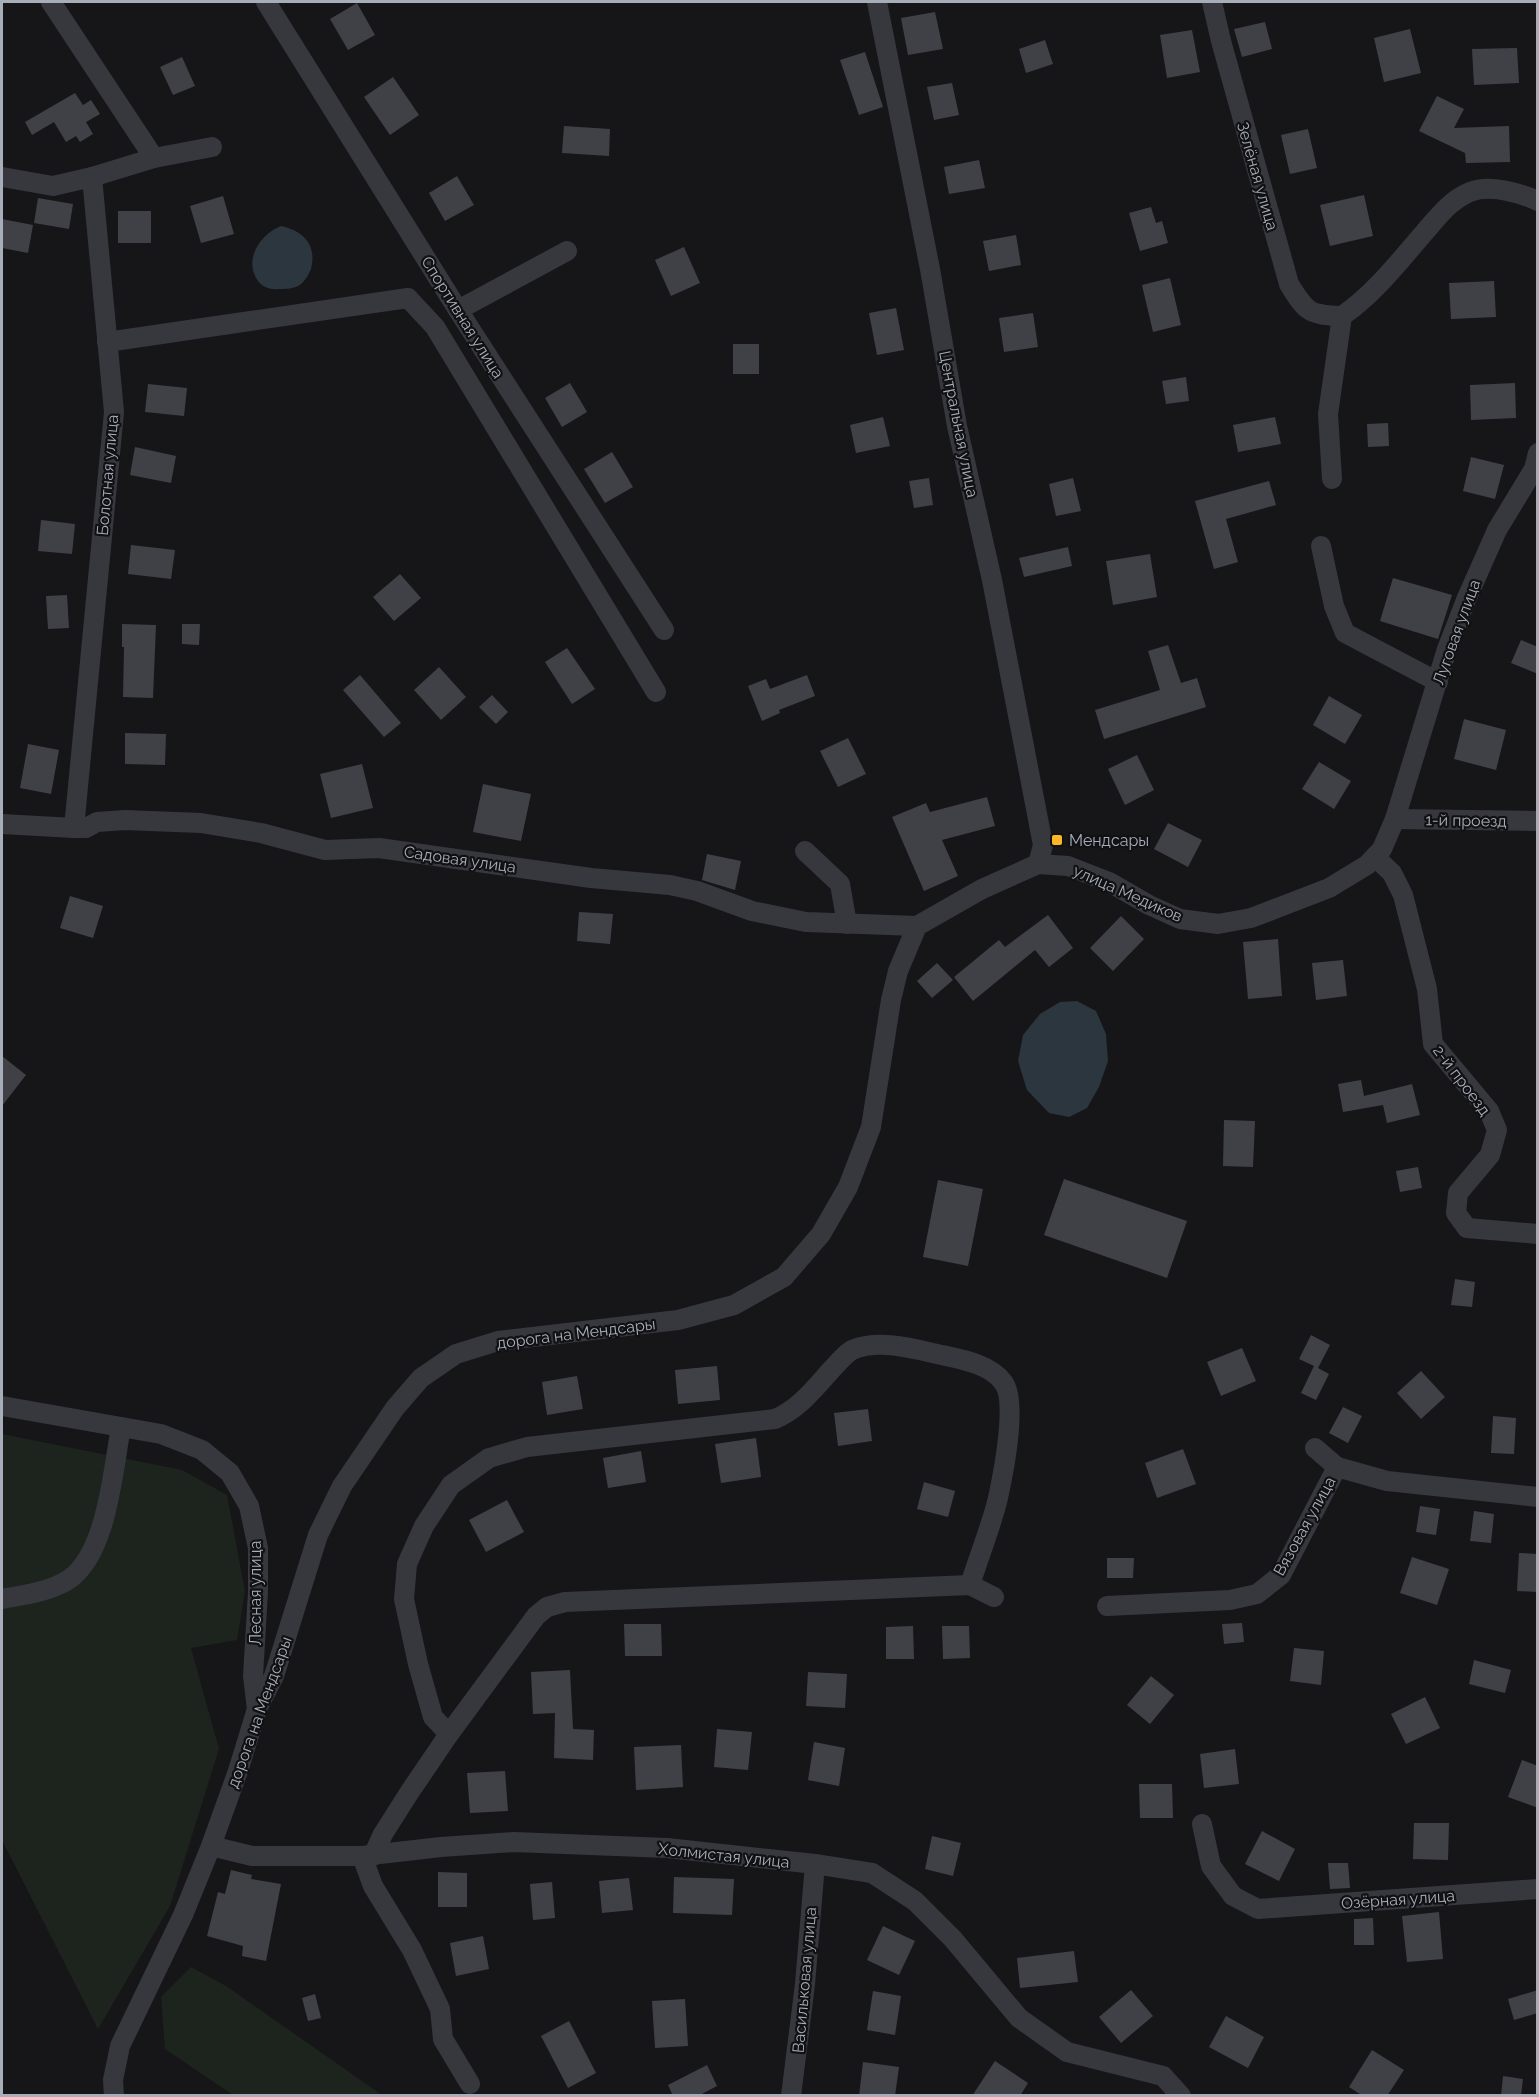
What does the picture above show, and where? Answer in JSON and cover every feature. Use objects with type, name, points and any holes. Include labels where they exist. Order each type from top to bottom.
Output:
[{"type":"street","points":[[51,2],[154,158]]},
{"type":"street","name":"Спортивная улица","points":[[266,2],[458,310],[664,630]]},
{"type":"street","name":"Центральная улица","points":[[877,2],[930,269],[957,426],[992,580],[1041,854]]},
{"type":"street","name":"Зелёная улица","points":[[1212,2],[1289,284],[1302,306],[1318,315],[1342,316]]},
{"type":"street","points":[[2,177],[53,186],[154,158],[212,147]]},
{"type":"street","name":"Болотная улица","points":[[74,828],[114,412],[92,177]]},
{"type":"street","points":[[1332,479],[1328,414],[1342,316],[1356,307],[1384,278],[1452,202],[1472,191],[1502,189],[1538,201]]},
{"type":"street","points":[[458,310],[567,251]]},
{"type":"street","points":[[107,342],[408,298],[435,327],[656,692]]},
{"type":"street","name":"Луговая улица","points":[[1395,819],[1447,649],[1481,564],[1497,530],[1534,469],[1538,453]]},
{"type":"street","points":[[1321,546],[1334,606],[1345,633],[1438,682]]},
{"type":"street","name":"улица Медиков","points":[[1041,854],[1109,882],[1149,905],[1180,919],[1218,924],[1251,918],[1329,888],[1367,866],[1388,839],[1395,819]]},
{"type":"street","name":"1-й проезд","points":[[1395,819],[1538,821]]},
{"type":"street","name":"Садовая улица","points":[[2,824],[86,828],[97,822],[125,820],[201,823],[261,833],[325,850],[378,848],[591,878],[670,885],[697,891],[752,911],[806,922],[917,926]]},
{"type":"street","points":[[805,851],[840,884],[847,924]]},
{"type":"street","points":[[917,926],[1041,854]]},
{"type":"street","name":"2-й проезд","points":[[1375,857],[1392,873],[1403,895],[1427,989],[1433,1044],[1489,1111],[1497,1130],[1490,1155],[1458,1193],[1456,1213],[1467,1228],[1538,1234]]},
{"type":"street","name":"дорога на Мендсары","points":[[114,2096],[113,2080],[120,2046],[183,1915],[211,1846],[257,1709],[274,1676],[318,1535],[342,1486],[395,1408],[421,1378],[456,1354],[498,1341],[678,1320],[734,1305],[784,1276],[821,1234],[848,1187],[872,1127],[891,1000],[898,971],[917,926]]},
{"type":"street","points":[[449,1734],[434,1717],[418,1664],[404,1599],[407,1564],[424,1526],[451,1485],[489,1458],[527,1447],[775,1419],[788,1414],[805,1399],[850,1351],[866,1346],[900,1346],[966,1360],[990,1371],[1004,1382],[1009,1397],[1010,1417],[998,1498],[970,1584]]},
{"type":"street","name":"Лесная улица","points":[[2,1406],[161,1434],[202,1450],[230,1473],[249,1506],[258,1548],[253,1676],[257,1709]]},
{"type":"street","points":[[2,1599],[38,1592],[68,1580],[91,1556],[104,1524],[121,1427]]},
{"type":"street","points":[[1315,1448],[1337,1467]]},
{"type":"street","name":"Вязовая улица","points":[[1107,1606],[1230,1600],[1257,1594],[1281,1575],[1337,1467],[1387,1481],[1538,1497]]},
{"type":"street","points":[[470,2084],[443,2039],[440,2009],[412,1950],[373,1886],[368,1856],[449,1734],[536,1616],[547,1607],[565,1602],[970,1584],[994,1597]]},
{"type":"street","name":"Озёрная улица","points":[[1202,1824],[1211,1866],[1233,1896],[1257,1910],[1538,1889]]},
{"type":"street","name":"Холмистая улица","points":[[211,1846],[252,1856],[368,1856],[441,1847],[514,1842],[667,1848],[815,1864],[872,1873],[915,1901],[953,1939],[1019,2018],[1066,2052],[1163,2076],[1181,2096]]},
{"type":"street","name":"Васильковая улица","points":[[791,2096],[805,1984],[815,1864]]},
{"type":"shaded area","points":[[281,226],[296,231],[307,240],[312,260],[310,271],[301,284],[296,287],[272,289],[258,281],[252,265],[253,256],[266,235]]},
{"type":"shaded area","points":[[1077,1001],[1096,1011],[1106,1034],[1108,1061],[1099,1087],[1087,1108],[1069,1117],[1049,1113],[1027,1090],[1018,1061],[1023,1035],[1040,1014],[1060,1002]]},
{"type":"shaded area","points":[[2,1434],[182,1470],[227,1495],[245,1591],[237,1640],[191,1648],[219,1749],[170,1906],[98,2029],[2,1840]]},
{"type":"shaded area","points":[[191,1967],[226,1986],[382,2095],[233,2095],[165,2049],[161,1997]]},
{"type":"building","points":[[357,3],[375,35],[348,50],[330,19]]},
{"type":"building","points":[[935,12],[943,49],[908,55],[901,18]]},
{"type":"building","points":[[1265,22],[1272,49],[1242,57],[1234,29]]},
{"type":"building","points":[[1410,29],[1421,73],[1384,82],[1374,38]]},
{"type":"building","points":[[1192,30],[1200,72],[1167,78],[1160,35]]},
{"type":"building","points":[[1045,40],[1053,64],[1026,73],[1019,49]]},
{"type":"building","points":[[1517,48],[1519,83],[1474,85],[1472,49]]},
{"type":"building","points":[[865,52],[883,107],[859,115],[840,60]]},
{"type":"building","points":[[182,57],[195,86],[173,95],[160,67]]},
{"type":"building","points":[[393,77],[419,115],[390,135],[364,97]]},
{"type":"building","points":[[952,83],[959,115],[934,120],[927,87]]},
{"type":"building","points":[[75,93],[83,105],[91,100],[100,114],[86,122],[93,134],[80,142],[76,136],[66,142],[54,122],[32,135],[25,122]]},
{"type":"building","points":[[1437,96],[1464,109],[1454,128],[1509,126],[1510,162],[1466,163],[1465,153],[1419,131]]},
{"type":"building","points":[[564,126],[610,129],[609,156],[562,153]]},
{"type":"building","points":[[1308,129],[1317,168],[1290,174],[1281,135]]},
{"type":"building","points":[[979,160],[985,188],[949,194],[944,167]]},
{"type":"building","points":[[457,176],[474,205],[445,221],[429,193]]},
{"type":"building","points":[[1364,195],[1373,236],[1330,246],[1320,205]]},
{"type":"building","points":[[223,196],[234,234],[201,243],[190,206]]},
{"type":"building","points":[[38,198],[73,204],[69,229],[34,223]]},
{"type":"building","points":[[1151,207],[1156,223],[1162,221],[1168,243],[1140,251],[1129,213]]},
{"type":"building","points":[[118,211],[151,211],[151,243],[118,243]]},
{"type":"building","points":[[2,219],[33,225],[28,253],[2,248]]},
{"type":"building","points":[[1016,235],[1021,265],[989,271],[983,241]]},
{"type":"building","points":[[684,247],[700,283],[671,296],[655,260]]},
{"type":"building","points":[[1170,278],[1181,325],[1153,332],[1142,285]]},
{"type":"building","points":[[1494,281],[1496,317],[1451,319],[1449,283]]},
{"type":"building","points":[[896,308],[904,350],[877,355],[869,313]]},
{"type":"building","points":[[1033,313],[1038,347],[1004,352],[999,318]]},
{"type":"building","points":[[733,344],[759,344],[759,374],[733,374]]},
{"type":"building","points":[[1186,377],[1189,401],[1166,404],[1162,381]]},
{"type":"building","points":[[570,383],[587,412],[562,427],[545,398]]},
{"type":"building","points":[[1515,383],[1516,418],[1471,420],[1470,385]]},
{"type":"building","points":[[148,384],[187,388],[184,416],[145,412]]},
{"type":"building","points":[[883,417],[890,446],[856,453],[850,425]]},
{"type":"building","points":[[1275,417],[1281,444],[1238,452],[1233,425]]},
{"type":"building","points":[[1388,423],[1389,446],[1368,447],[1367,424]]},
{"type":"building","points":[[135,447],[176,456],[171,483],[130,475]]},
{"type":"building","points":[[612,452],[633,487],[605,503],[584,469]]},
{"type":"building","points":[[1471,457],[1504,465],[1495,499],[1463,491]]},
{"type":"building","points":[[929,478],[933,505],[914,508],[909,481]]},
{"type":"building","points":[[1073,478],[1081,511],[1056,516],[1049,484]]},
{"type":"building","points":[[1269,481],[1276,505],[1226,519],[1238,562],[1214,569],[1195,501]]},
{"type":"building","points":[[41,520],[75,524],[72,554],[38,551]]},
{"type":"building","points":[[131,545],[175,550],[171,579],[128,574]]},
{"type":"building","points":[[1068,547],[1072,566],[1024,577],[1019,558]]},
{"type":"building","points":[[1150,554],[1157,597],[1113,605],[1106,561]]},
{"type":"building","points":[[400,574],[421,598],[394,621],[373,597]]},
{"type":"building","points":[[1393,578],[1452,595],[1438,639],[1380,621]]},
{"type":"building","points":[[67,595],[69,628],[48,629],[46,596]]},
{"type":"building","points":[[122,624],[156,625],[153,698],[123,697]]},
{"type":"building","points":[[182,624],[200,624],[199,645],[182,644]]},
{"type":"building","points":[[1521,640],[1538,647],[1538,674],[1511,663]]},
{"type":"building","points":[[1168,645],[1181,683],[1197,678],[1206,707],[1104,739],[1095,710],[1160,690],[1148,651]]},
{"type":"building","points":[[567,648],[595,689],[572,704],[545,662]]},
{"type":"building","points":[[439,667],[466,697],[441,720],[414,690]]},
{"type":"building","points":[[360,675],[401,723],[384,737],[343,690]]},
{"type":"building","points":[[807,675],[815,696],[779,710],[780,713],[762,721],[748,686],[766,679],[770,689]]},
{"type":"building","points":[[492,695],[508,712],[496,724],[479,707]]},
{"type":"building","points":[[1329,696],[1362,715],[1345,744],[1313,725]]},
{"type":"building","points":[[1464,719],[1506,730],[1496,770],[1454,759]]},
{"type":"building","points":[[125,733],[166,734],[165,765],[125,764]]},
{"type":"building","points":[[848,738],[866,774],[838,787],[820,751]]},
{"type":"building","points":[[28,744],[59,750],[51,794],[20,788]]},
{"type":"building","points":[[1137,755],[1154,790],[1125,805],[1108,769]]},
{"type":"building","points":[[1319,762],[1351,781],[1334,809],[1302,789]]},
{"type":"building","points":[[362,764],[373,808],[331,818],[320,774]]},
{"type":"building","points":[[483,784],[531,794],[521,841],[473,832]]},
{"type":"building","points":[[987,797],[995,826],[942,840],[958,876],[924,891],[892,817],[926,803],[930,812]]},
{"type":"building","points":[[1168,823],[1202,840],[1188,867],[1154,849]]},
{"type":"building","points":[[707,854],[741,861],[735,890],[702,880]]},
{"type":"building","points":[[70,896],[103,906],[93,938],[60,928]]},
{"type":"building","points":[[579,912],[613,914],[610,944],[577,941]]},
{"type":"building","points":[[1048,915],[1073,948],[1049,967],[1035,950],[973,1001],[954,977],[999,940],[1005,947]]},
{"type":"building","points":[[1121,916],[1144,939],[1113,971],[1090,948]]},
{"type":"building","points":[[1278,939],[1282,996],[1248,999],[1243,942]]},
{"type":"building","points":[[1343,960],[1347,996],[1316,1000],[1312,963]]},
{"type":"building","points":[[937,963],[953,980],[932,998],[917,981]]},
{"type":"building","points":[[2,1056],[26,1075],[2,1106]]},
{"type":"building","points":[[1361,1080],[1364,1096],[1412,1084],[1420,1115],[1387,1123],[1383,1105],[1343,1112],[1338,1084]]},
{"type":"building","points":[[1224,1120],[1255,1121],[1253,1167],[1223,1166]]},
{"type":"building","points":[[1418,1167],[1422,1188],[1400,1192],[1396,1171]]},
{"type":"building","points":[[1064,1179],[1187,1221],[1167,1278],[1044,1235]]},
{"type":"building","points":[[938,1180],[983,1189],[968,1266],[923,1257]]},
{"type":"building","points":[[1455,1279],[1475,1282],[1472,1307],[1451,1305]]},
{"type":"building","points":[[1311,1335],[1330,1345],[1318,1368],[1329,1374],[1316,1400],[1301,1393],[1314,1366],[1299,1359]]},
{"type":"building","points":[[1242,1348],[1256,1381],[1221,1396],[1207,1362]]},
{"type":"building","points":[[717,1366],[720,1400],[678,1404],[675,1370]]},
{"type":"building","points":[[1421,1371],[1445,1397],[1421,1419],[1397,1393]]},
{"type":"building","points":[[577,1376],[583,1409],[547,1415],[542,1382]]},
{"type":"building","points":[[1343,1407],[1362,1416],[1348,1443],[1329,1433]]},
{"type":"building","points":[[868,1409],[872,1441],[838,1446],[834,1413]]},
{"type":"building","points":[[1493,1416],[1516,1418],[1514,1454],[1491,1453]]},
{"type":"building","points":[[756,1438],[761,1477],[721,1483],[715,1444]]},
{"type":"building","points":[[1183,1449],[1196,1484],[1157,1498],[1145,1463]]},
{"type":"building","points":[[641,1451],[646,1482],[608,1488],[603,1458]]},
{"type":"building","points":[[924,1482],[955,1491],[948,1517],[917,1509]]},
{"type":"building","points":[[507,1500],[524,1532],[486,1552],[469,1520]]},
{"type":"building","points":[[1420,1506],[1440,1509],[1436,1535],[1416,1532]]},
{"type":"building","points":[[1474,1511],[1494,1514],[1491,1543],[1470,1541]]},
{"type":"building","points":[[1519,1553],[1538,1554],[1538,1592],[1517,1591]]},
{"type":"building","points":[[1412,1557],[1449,1569],[1437,1605],[1400,1593]]},
{"type":"building","points":[[1107,1558],[1134,1558],[1133,1578],[1107,1578]]},
{"type":"building","points":[[1242,1623],[1244,1642],[1224,1644],[1222,1624]]},
{"type":"building","points":[[624,1624],[661,1624],[662,1656],[625,1656]]},
{"type":"building","points":[[913,1626],[914,1659],[886,1659],[886,1627]]},
{"type":"building","points":[[942,1626],[969,1626],[970,1658],[943,1659]]},
{"type":"building","points":[[1294,1648],[1324,1651],[1321,1685],[1290,1681]]},
{"type":"building","points":[[1474,1660],[1511,1670],[1505,1693],[1469,1684]]},
{"type":"building","points":[[570,1670],[573,1729],[594,1730],[593,1760],[554,1758],[555,1713],[533,1714],[531,1672]]},
{"type":"building","points":[[808,1672],[847,1674],[845,1708],[806,1706]]},
{"type":"building","points":[[1151,1676],[1174,1695],[1150,1724],[1127,1705]]},
{"type":"building","points":[[1425,1697],[1440,1728],[1406,1744],[1391,1714]]},
{"type":"building","points":[[717,1729],[752,1732],[748,1770],[714,1767]]},
{"type":"building","points":[[814,1742],[845,1748],[839,1786],[808,1780]]},
{"type":"building","points":[[681,1745],[683,1787],[636,1790],[634,1747]]},
{"type":"building","points":[[1235,1749],[1239,1784],[1204,1788],[1200,1754]]},
{"type":"building","points":[[1522,1760],[1538,1766],[1538,1808],[1508,1797]]},
{"type":"building","points":[[505,1771],[508,1811],[470,1813],[467,1773]]},
{"type":"building","points":[[1139,1784],[1172,1784],[1173,1818],[1140,1818]]},
{"type":"building","points":[[1414,1823],[1449,1823],[1448,1860],[1413,1859]]},
{"type":"building","points":[[1262,1831],[1295,1849],[1279,1881],[1245,1864]]},
{"type":"building","points":[[932,1836],[961,1843],[953,1876],[925,1869]]},
{"type":"building","points":[[1328,1863],[1348,1863],[1350,1888],[1330,1889]]},
{"type":"building","points":[[231,1870],[252,1875],[251,1879],[281,1884],[266,1961],[242,1956],[243,1946],[207,1936],[218,1892],[225,1894]]},
{"type":"building","points":[[438,1872],[467,1873],[467,1907],[438,1907]]},
{"type":"building","points":[[674,1877],[734,1879],[732,1915],[673,1913]]},
{"type":"building","points":[[629,1878],[633,1910],[602,1913],[599,1881]]},
{"type":"building","points":[[552,1882],[555,1918],[533,1920],[530,1884]]},
{"type":"building","points":[[1439,1912],[1443,1959],[1407,1962],[1402,1916]]},
{"type":"building","points":[[1373,1918],[1374,1945],[1354,1945],[1354,1919]]},
{"type":"building","points":[[883,1926],[915,1941],[899,1975],[867,1960]]},
{"type":"building","points":[[483,1936],[489,1969],[456,1976],[450,1943]]},
{"type":"building","points":[[1074,1951],[1078,1982],[1020,1988],[1017,1958]]},
{"type":"building","points":[[1131,1990],[1153,2016],[1121,2043],[1099,2017]]},
{"type":"building","points":[[1538,1990],[1538,2013],[1514,2020],[1508,1999]]},
{"type":"building","points":[[873,1991],[901,1996],[895,2035],[867,2030]]},
{"type":"building","points":[[315,1994],[321,2018],[308,2021],[302,1998]]},
{"type":"building","points":[[685,1999],[688,2046],[655,2048],[652,2001]]},
{"type":"building","points":[[1226,2016],[1264,2037],[1248,2068],[1209,2047]]},
{"type":"building","points":[[569,2021],[596,2073],[568,2088],[541,2036]]},
{"type":"building","points":[[1372,2050],[1404,2070],[1387,2096],[1363,2096],[1349,2087]]},
{"type":"building","points":[[995,2061],[1028,2083],[1020,2096],[972,2096]]},
{"type":"building","points":[[863,2062],[899,2067],[895,2096],[859,2096]]},
{"type":"building","points":[[707,2065],[717,2086],[698,2096],[673,2096],[668,2085]]},
{"type":"building","points":[[1503,2076],[1523,2079],[1521,2096],[1501,2096]]},
{"type":"place","name":"Мендсары","points":[[1057,840]]}]
